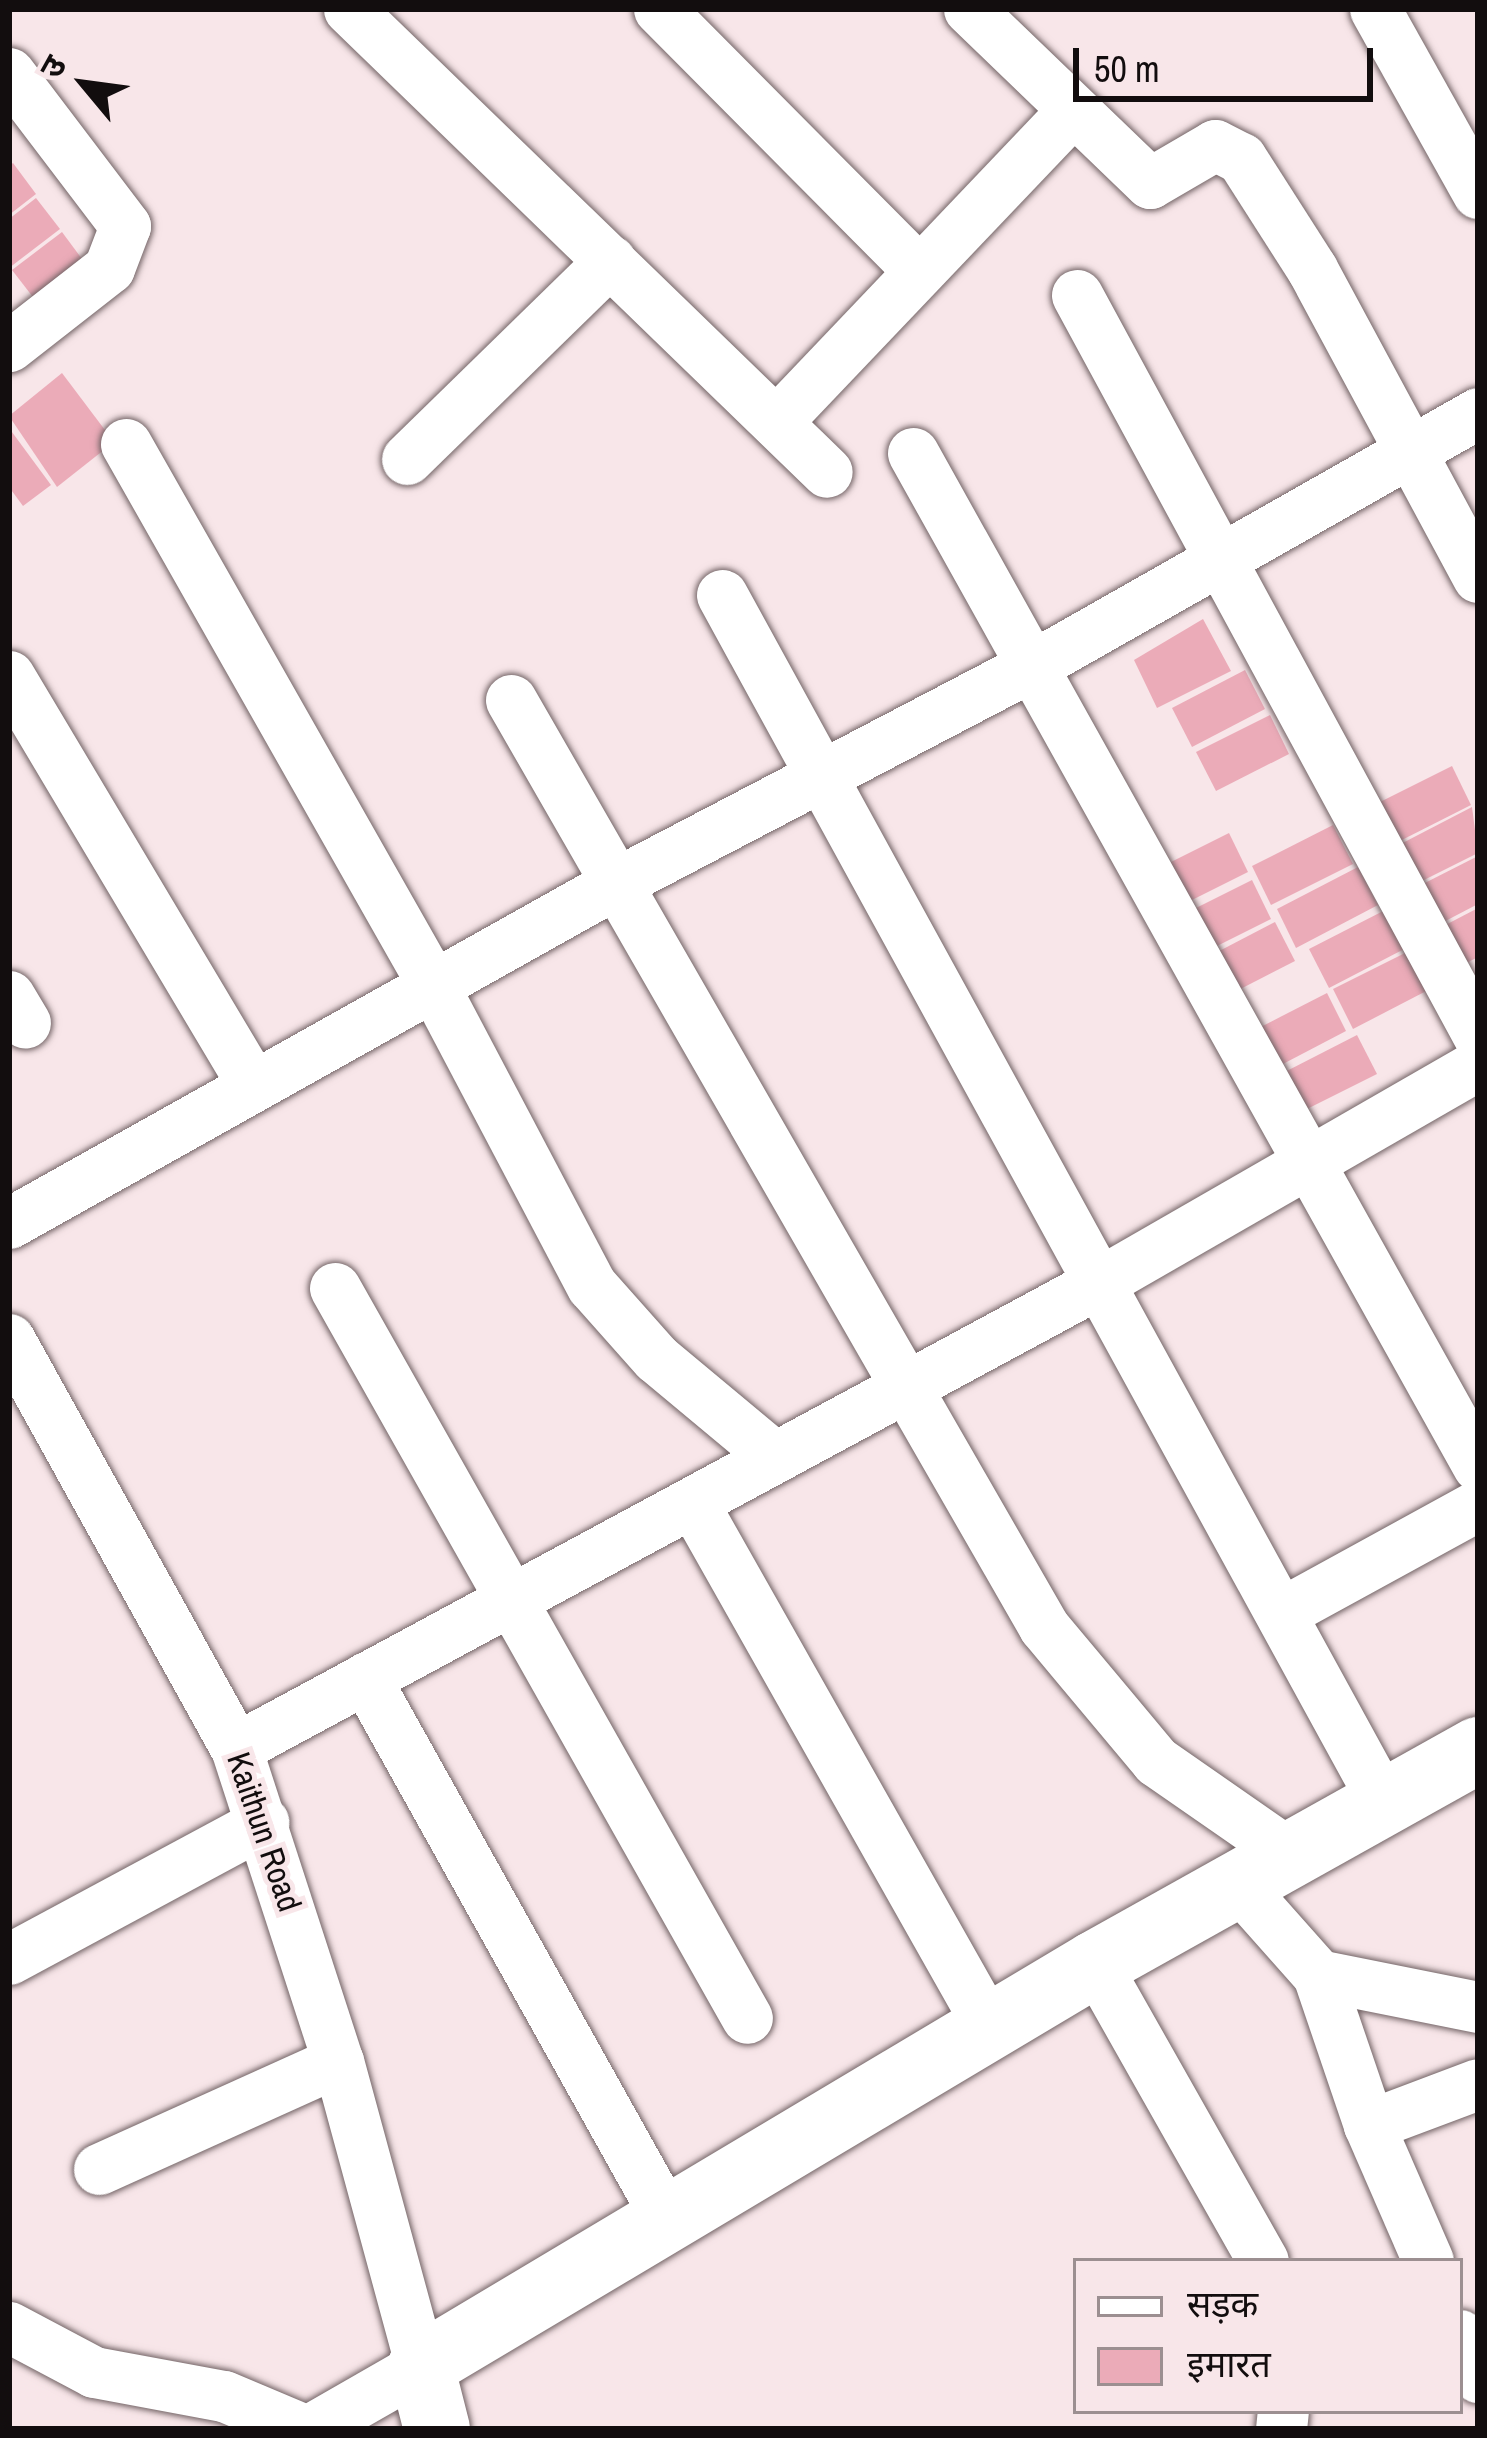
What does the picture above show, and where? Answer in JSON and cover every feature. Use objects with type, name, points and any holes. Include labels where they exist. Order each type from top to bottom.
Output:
[{"type":"main road","points":[[437,2429],[421,2366],[1095,1964],[1478,1750]]},
{"type":"street","points":[[349,9],[827,472]]},
{"type":"street","points":[[659,9],[919,272]]},
{"type":"street","points":[[969,9],[1150,183],[1214,145],[1240,158],[1312,269],[1478,577]]},
{"type":"street","points":[[1375,9],[1478,194]]},
{"type":"street","points":[[9,74],[125,226],[124,247],[109,268],[9,346]]},
{"type":"street","points":[[776,422],[1072,111]]},
{"type":"street","points":[[407,459],[610,261]]},
{"type":"street","points":[[1077,295],[1478,1035]]},
{"type":"street","points":[[9,1223],[620,880],[825,778],[1032,666],[1407,449],[1478,413]]},
{"type":"street","points":[[126,444],[434,985],[592,1286],[644,1347],[734,1482],[989,2026]]},
{"type":"street","points":[[913,453],[1303,1162],[1478,1466]]},
{"type":"street","points":[[722,595],[1102,1281],[1384,1804]]},
{"type":"street","points":[[9,676],[234,1098]]},
{"type":"street","points":[[511,700],[620,880],[905,1387],[1068,1656],[1156,1761],[1265,1871],[1318,1975],[1369,2125],[1427,2258]]},
{"type":"street","points":[[236,1748],[1102,1281],[1478,1065]]},
{"type":"street","points":[[335,1288],[746,2018]]},
{"type":"street","name":"Kaithun Road","points":[[9,1339],[236,1748],[338,2061],[421,2366]]},
{"type":"street","points":[[1281,1613],[1478,1505]]},
{"type":"street","points":[[365,1678],[667,2219]]},
{"type":"street","points":[[9,1959],[262,1822]]},
{"type":"street","points":[[1095,1964],[1261,2258]]},
{"type":"street","points":[[1318,1975],[1478,2007]]},
{"type":"street","points":[[99,2169],[338,2061]]},
{"type":"street","points":[[1369,2125],[1478,2084]]},
{"type":"street","points":[[9,2326],[94,2372],[224,2396],[302,2429]]},
{"type":"street","points":[[1463,2342],[1478,2377]]},
{"type":"street","points":[[311,2429],[421,2366]]},
{"type":"building","points":[[13,163],[36,194],[9,215],[9,166]]},
{"type":"building","points":[[36,198],[60,229],[9,268],[9,219]]},
{"type":"building","points":[[62,232],[85,263],[36,301],[12,270]]},
{"type":"building","points":[[62,373],[114,442],[57,487],[9,416]]},
{"type":"building","points":[[9,428],[51,485],[23,506],[9,487]]},
{"type":"building","points":[[1203,619],[1231,671],[1157,708],[1134,660]]},
{"type":"building","points":[[1245,670],[1265,709],[1192,747],[1172,708]]},
{"type":"building","points":[[1270,715],[1289,754],[1216,791],[1196,752]]},
{"type":"building","points":[[1452,766],[1471,805],[1390,846],[1370,807]]},
{"type":"building","points":[[1472,807],[1478,853],[1410,887],[1391,849]]},
{"type":"building","points":[[1333,825],[1353,864],[1271,905],[1252,866]]},
{"type":"building","points":[[1229,833],[1248,872],[1174,909],[1155,870]]},
{"type":"building","points":[[1478,856],[1478,904],[1432,928],[1413,889]]},
{"type":"building","points":[[1358,867],[1378,905],[1296,948],[1277,909]]},
{"type":"building","points":[[1252,880],[1271,919],[1197,956],[1178,917]]},
{"type":"building","points":[[1391,907],[1410,946],[1329,988],[1309,949]]},
{"type":"building","points":[[1478,908],[1478,957],[1451,971],[1432,932]]},
{"type":"building","points":[[1275,922],[1295,961],[1221,999],[1202,960]]},
{"type":"building","points":[[1415,948],[1434,987],[1353,1029],[1333,989]]},
{"type":"building","points":[[1327,993],[1346,1031],[1264,1074],[1245,1035]]},
{"type":"building","points":[[1357,1035],[1377,1074],[1295,1115],[1275,1077]]}]
